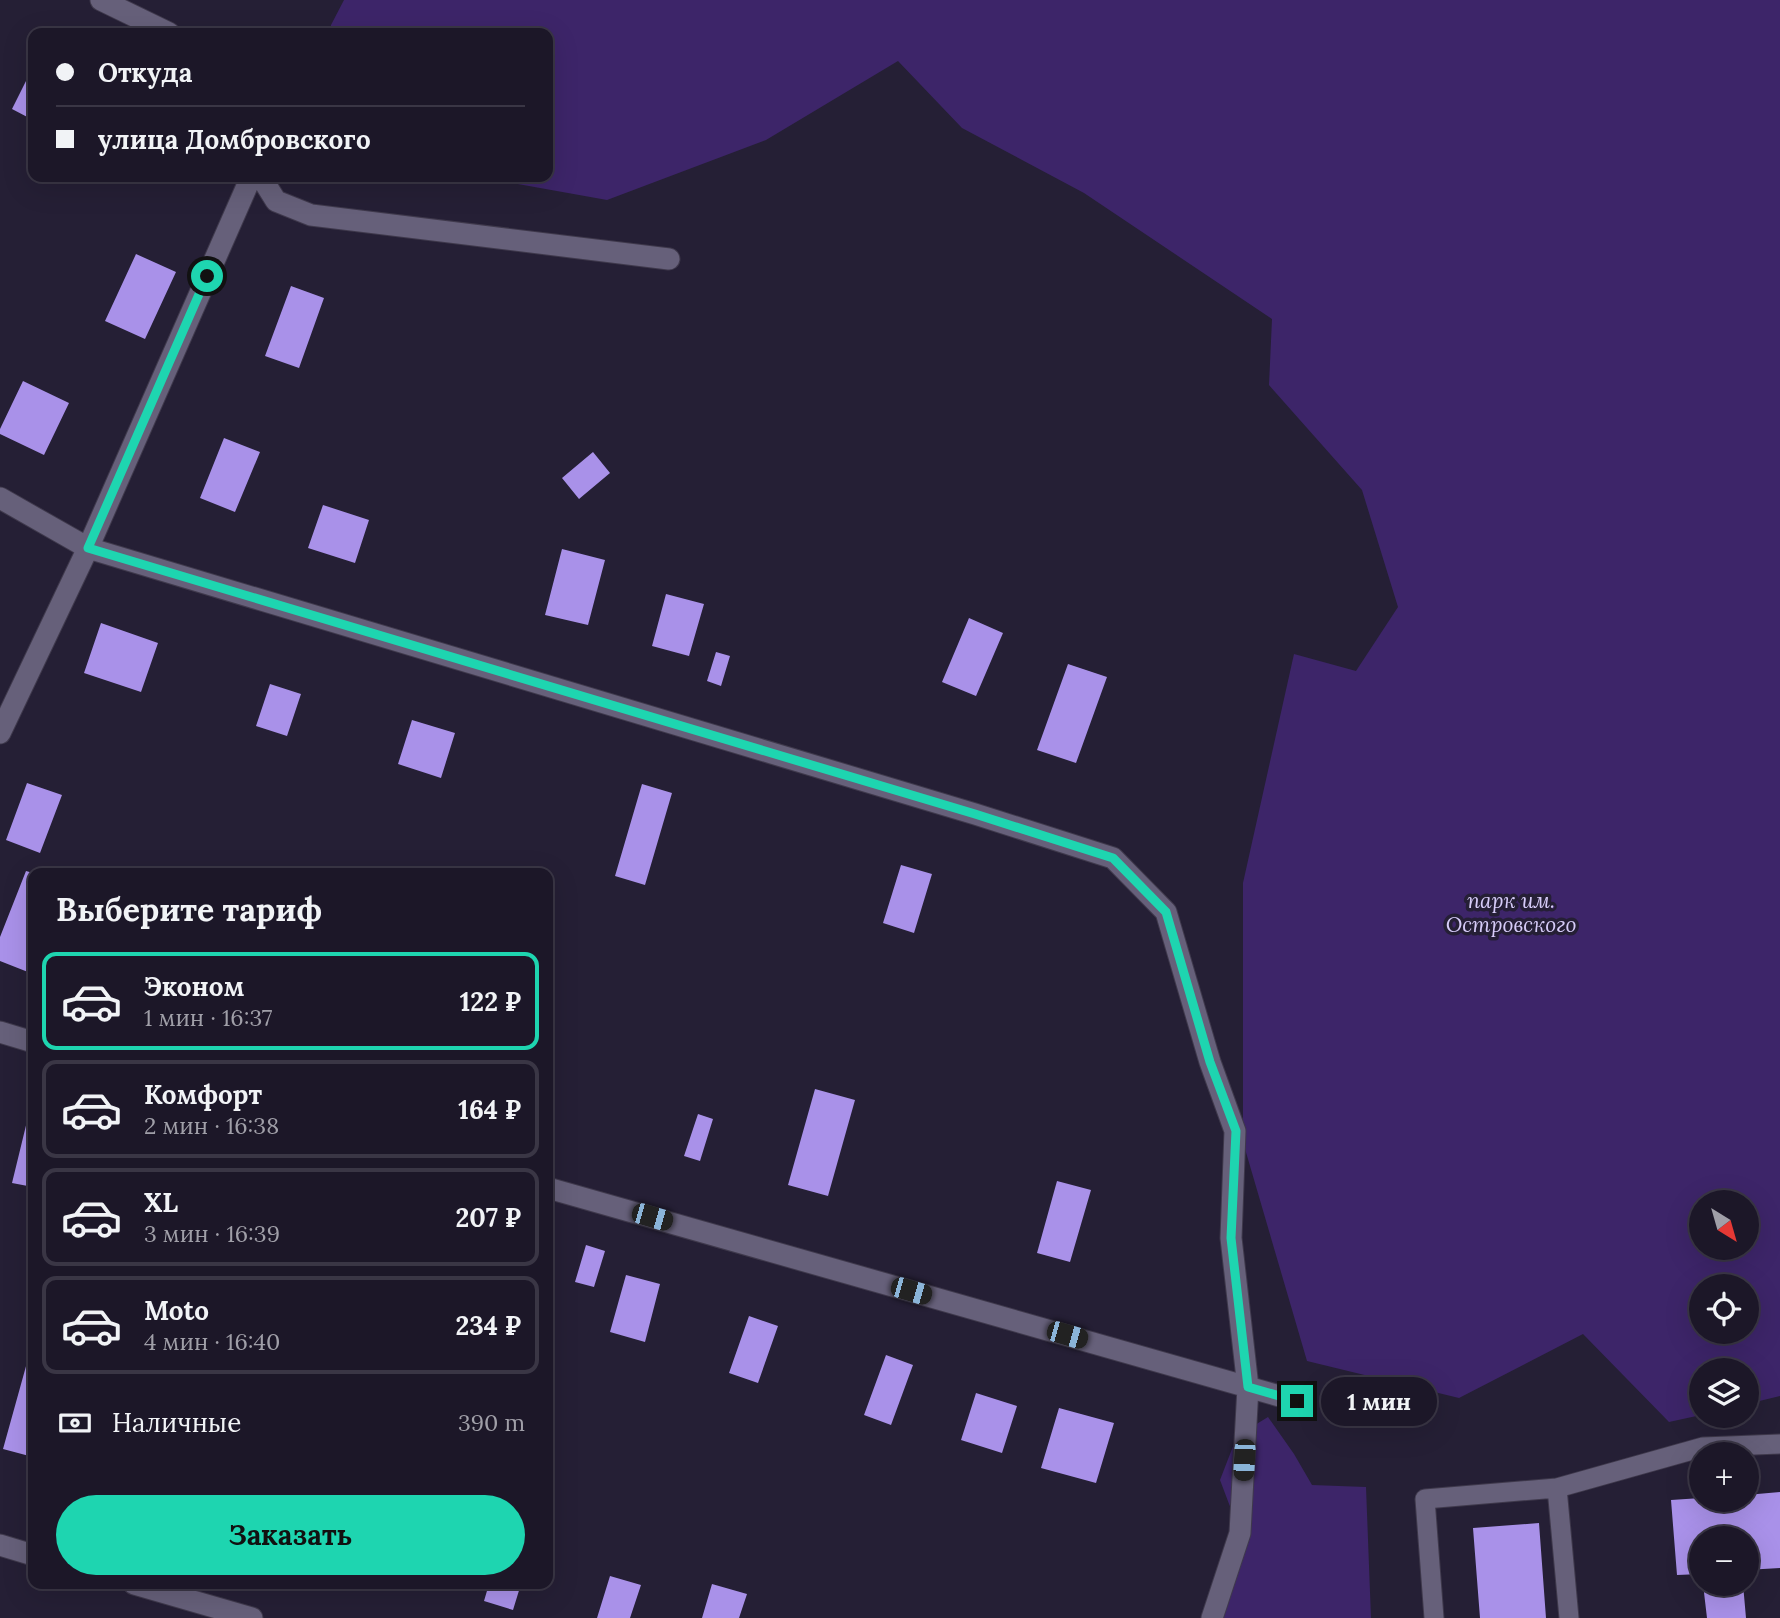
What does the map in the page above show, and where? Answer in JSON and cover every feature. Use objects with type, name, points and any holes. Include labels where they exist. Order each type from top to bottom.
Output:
[{"type":"street","points":[[101,0],[159,28]]},
{"type":"street","points":[[0,733],[88,548],[249,182]]},
{"type":"street","points":[[264,182],[276,201],[311,215],[669,259]]},
{"type":"street","points":[[0,498],[88,548],[975,814],[1113,858],[1166,912],[1210,1062],[1236,1131],[1231,1238],[1248,1387],[1240,1533],[1212,1618]]},
{"type":"street","points":[[0,1032],[28,1040]]},
{"type":"street","points":[[553,1189],[1297,1401]]},
{"type":"street","points":[[0,1545],[28,1553]]},
{"type":"street","points":[[151,1589],[252,1618]]},
{"type":"lane","points":[[1434,1618],[1425,1499],[1557,1488],[1703,1447],[1780,1444]]},
{"type":"lane","points":[[1557,1488],[1569,1618]]},
{"type":"green space","name":"парк им. Островского","points":[[344,0],[1780,0],[1780,1396],[1759,1401],[1759,1358],[1689,1358],[1689,1418],[1669,1422],[1583,1334],[1459,1398],[1307,1361],[1243,1142],[1243,883],[1294,654],[1356,671],[1398,607],[1362,490],[1269,385],[1272,319],[1084,193],[962,128],[898,61],[766,140],[607,200],[506,182],[553,182],[553,28],[331,28]]},
{"type":"green space","points":[[1268,1417],[1312,1485],[1366,1487],[1371,1618],[1216,1618],[1240,1533],[1220,1480],[1237,1436]]},
{"type":"building","points":[[28,77],[28,117],[12,109]]},
{"type":"building","points":[[136,254],[176,272],[145,339],[105,321]]},
{"type":"building","points":[[291,286],[324,298],[299,368],[265,356]]},
{"type":"building","points":[[23,381],[69,403],[44,455],[0,434]]},
{"type":"building","points":[[224,438],[260,452],[235,512],[200,498]]},
{"type":"building","points":[[593,452],[610,473],[579,499],[562,478]]},
{"type":"building","points":[[323,505],[369,520],[355,563],[308,548]]},
{"type":"building","points":[[562,549],[605,560],[588,625],[545,615]]},
{"type":"building","points":[[666,594],[704,604],[689,656],[652,646]]},
{"type":"building","points":[[969,618],[1003,633],[976,696],[942,682]]},
{"type":"building","points":[[101,623],[158,643],[141,692],[84,673]]},
{"type":"building","points":[[716,652],[730,656],[721,686],[707,681]]},
{"type":"building","points":[[1068,664],[1107,677],[1076,763],[1037,750]]},
{"type":"building","points":[[270,684],[301,694],[287,736],[256,726]]},
{"type":"building","points":[[412,720],[455,733],[441,778],[398,764]]},
{"type":"building","points":[[27,783],[62,795],[40,853],[6,840]]},
{"type":"building","points":[[642,784],[672,793],[645,885],[615,876]]},
{"type":"building","points":[[901,865],[932,874],[914,933],[883,923]]},
{"type":"building","points":[[28,872],[28,972],[0,961],[0,937]]},
{"type":"building","points":[[815,1089],[855,1100],[828,1196],[788,1185]]},
{"type":"building","points":[[698,1114],[713,1119],[700,1161],[684,1156]]},
{"type":"building","points":[[28,1117],[28,1186],[12,1183]]},
{"type":"building","points":[[1057,1181],[1091,1190],[1070,1262],[1037,1253]]},
{"type":"building","points":[[586,1245],[605,1251],[594,1287],[575,1282]]},
{"type":"building","points":[[626,1275],[660,1284],[645,1342],[610,1332]]},
{"type":"building","points":[[749,1316],[778,1326],[758,1383],[729,1373]]},
{"type":"building","points":[[886,1355],[913,1365],[891,1425],[864,1415]]},
{"type":"building","points":[[28,1359],[28,1456],[3,1449]]},
{"type":"building","points":[[976,1393],[1017,1406],[1002,1453],[961,1440]]},
{"type":"building","points":[[1059,1408],[1114,1423],[1096,1483],[1041,1468]]},
{"type":"building","points":[[1780,1492],[1780,1568],[1759,1569],[1759,1526],[1689,1526],[1689,1574],[1677,1575],[1671,1500],[1689,1499],[1689,1512],[1759,1512],[1759,1494]]},
{"type":"building","points":[[1539,1523],[1546,1618],[1480,1618],[1473,1528]]},
{"type":"building","points":[[610,1576],[641,1585],[630,1618],[597,1618]]},
{"type":"building","points":[[712,1584],[747,1594],[739,1618],[702,1618]]},
{"type":"building","points":[[488,1589],[519,1589],[513,1610],[484,1601]]},
{"type":"building","points":[[1704,1596],[1744,1596],[1746,1618],[1707,1618]]},
{"type":"route","points":[[207,276],[88,548],[975,814],[1113,858],[1166,912],[1210,1062],[1236,1131],[1231,1238],[1248,1387],[1297,1401]]}]
